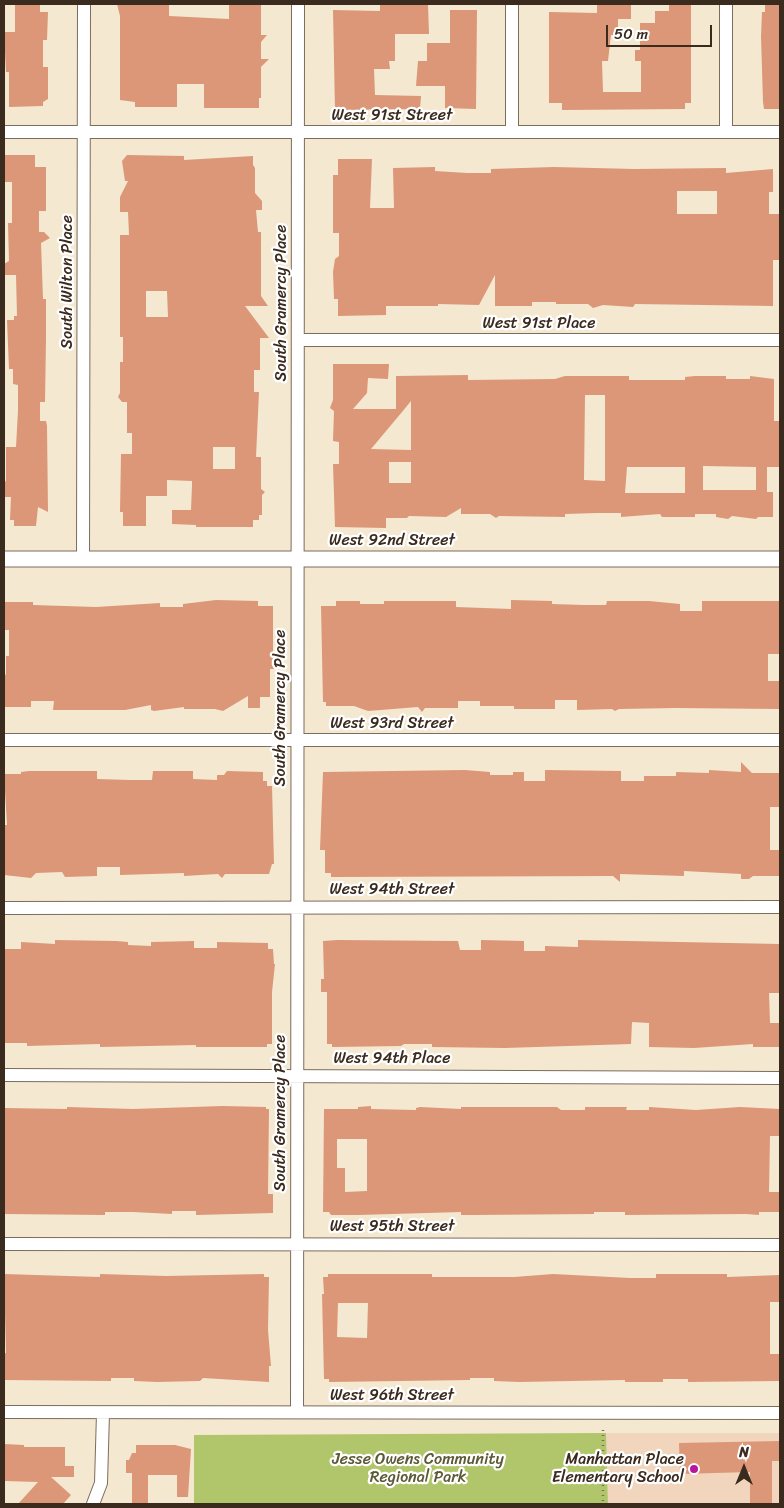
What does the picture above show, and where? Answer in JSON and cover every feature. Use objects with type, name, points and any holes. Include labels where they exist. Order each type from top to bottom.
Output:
[{"type":"street","name":"South Wilton Place","points":[[83,560],[84,4]]},
{"type":"street","name":"South Gramercy Place","points":[[297,1412],[298,4]]},
{"type":"street","points":[[512,4],[512,132]]},
{"type":"street","points":[[726,4],[726,132]]},
{"type":"street","name":"West 91st Street","points":[[4,132],[780,132]]},
{"type":"street","name":"West 91st Place","points":[[298,340],[780,340]]},
{"type":"street","name":"West 92nd Street","points":[[4,559],[780,559]]},
{"type":"street","name":"West 93rd Street","points":[[4,740],[780,740]]},
{"type":"street","name":"West 94th Street","points":[[4,908],[297,906],[780,907]]},
{"type":"street","name":"West 94th Place","points":[[4,1075],[780,1078]]},
{"type":"street","name":"West 95th Street","points":[[4,1244],[780,1245]]},
{"type":"street","name":"West 96th Street","points":[[4,1412],[780,1413]]},
{"type":"street","points":[[93,1504],[100,1483],[103,1413]]},
{"type":"path","points":[[603,1430],[603,1504]]},
{"type":"shaded area","name":"Manhattan Place Elementary School","points":[[606,1433],[780,1433],[780,1504],[608,1504]]},
{"type":"green space","name":"Jesse Owens Community Regional Park","points":[[606,1433],[608,1504],[194,1504],[194,1435]]},
{"type":"building","points":[[15,4],[40,4],[40,12],[48,12],[47,40],[43,40],[43,67],[48,67],[48,99],[43,102],[43,106],[9,107],[9,72],[6,72],[4,32],[15,32]]},
{"type":"building","points":[[117,4],[169,4],[169,16],[229,19],[229,4],[261,4],[261,35],[267,35],[261,42],[261,59],[269,59],[261,67],[261,98],[259,98],[259,108],[204,108],[204,84],[177,84],[177,107],[135,107],[135,102],[120,100],[120,16]]},
{"type":"building","points":[[380,4],[428,4],[429,34],[395,34],[395,61],[389,61],[390,69],[374,69],[375,95],[421,96],[420,109],[335,110],[333,10],[380,11]]},
{"type":"building","points":[[597,4],[631,4],[631,19],[618,19],[618,35],[611,35],[608,61],[602,61],[603,92],[641,92],[641,61],[635,61],[635,50],[640,50],[640,23],[655,23],[655,11],[669,11],[669,4],[691,4],[691,103],[685,103],[685,109],[562,110],[562,103],[549,103],[549,12],[597,13]]},
{"type":"building","points":[[765,4],[780,4],[780,109],[764,109],[763,102],[761,37],[762,12],[765,12]]},
{"type":"building","points":[[450,10],[477,10],[476,109],[445,108],[445,86],[416,86],[418,61],[427,61],[427,43],[450,43]]},
{"type":"building","points":[[4,155],[35,155],[35,167],[46,167],[46,211],[39,211],[39,232],[44,232],[50,238],[41,243],[43,299],[46,299],[46,338],[45,402],[40,402],[40,421],[46,421],[47,426],[48,512],[38,507],[36,526],[14,526],[14,520],[10,520],[11,497],[4,497],[6,447],[16,447],[18,385],[13,384],[13,369],[9,369],[7,320],[14,320],[14,316],[17,316],[16,275],[4,275],[4,264],[9,261],[8,223],[12,223],[12,182],[4,182]]},
{"type":"building","points":[[127,155],[184,156],[184,160],[253,156],[255,193],[262,201],[262,210],[256,210],[258,232],[261,232],[261,296],[268,306],[245,306],[269,338],[260,338],[260,370],[254,370],[254,392],[259,392],[256,457],[261,457],[261,489],[265,492],[262,495],[262,515],[259,515],[259,520],[253,520],[253,527],[196,527],[196,525],[172,524],[172,510],[191,510],[192,481],[167,480],[167,496],[146,496],[146,526],[123,526],[123,512],[120,512],[121,454],[132,454],[132,433],[127,433],[127,402],[122,402],[118,397],[120,393],[120,362],[123,362],[123,337],[120,337],[120,235],[129,235],[128,212],[120,212],[120,197],[128,181],[125,181],[122,161]],"holes":[[[146,291],[167,291],[168,317],[146,317]],[[213,447],[235,447],[235,469],[213,469]]]},
{"type":"building","points":[[338,159],[372,159],[370,208],[394,208],[393,168],[435,167],[435,171],[467,173],[491,173],[491,169],[554,167],[634,169],[726,168],[726,173],[773,169],[773,192],[769,192],[769,214],[779,214],[780,247],[779,260],[773,260],[773,306],[635,304],[633,307],[603,305],[593,308],[588,304],[532,302],[532,306],[495,306],[495,275],[479,305],[386,306],[386,315],[338,316],[338,299],[334,299],[333,272],[335,259],[339,256],[339,233],[333,233],[333,175],[338,175]],"holes":[[[677,191],[717,191],[717,214],[677,214]]]},
{"type":"building","points":[[333,364],[389,364],[388,379],[368,378],[367,393],[353,409],[396,409],[396,376],[468,375],[468,380],[555,379],[565,376],[629,376],[629,380],[685,380],[685,377],[695,376],[726,376],[726,379],[750,379],[750,376],[774,379],[774,421],[779,421],[779,467],[767,467],[767,492],[773,492],[773,517],[758,517],[756,519],[732,516],[728,519],[716,517],[716,514],[695,514],[695,517],[662,517],[660,514],[621,517],[621,513],[597,513],[565,514],[565,517],[499,516],[496,518],[490,514],[461,514],[461,508],[446,517],[409,516],[407,518],[386,518],[386,528],[335,527],[333,464],[339,464],[339,442],[333,441],[334,411],[330,408],[333,400]],"holes":[[[585,395],[605,395],[605,481],[584,480]],[[411,401],[411,450],[371,449]],[[389,462],[411,462],[411,483],[389,483]],[[703,466],[756,467],[756,490],[703,490]],[[627,467],[685,467],[685,493],[625,493]]]},
{"type":"building","points":[[216,600],[258,601],[258,606],[273,606],[273,656],[276,656],[276,669],[270,669],[270,697],[260,697],[260,708],[248,708],[248,696],[223,711],[215,709],[184,709],[184,707],[154,711],[151,710],[151,705],[125,710],[53,710],[54,701],[31,701],[31,707],[4,707],[4,674],[6,675],[6,656],[9,656],[9,630],[4,630],[4,602],[33,602],[33,605],[96,607],[160,603],[160,607],[183,607],[183,604]]},
{"type":"building","points":[[511,600],[552,601],[552,604],[584,605],[606,605],[607,601],[649,601],[680,604],[680,611],[702,611],[702,601],[780,601],[780,654],[768,654],[768,681],[780,681],[780,709],[675,708],[619,709],[615,711],[612,709],[577,710],[577,700],[555,700],[555,709],[514,709],[514,706],[480,706],[480,701],[458,701],[458,708],[425,708],[422,712],[418,707],[368,711],[354,706],[326,706],[326,702],[323,702],[321,606],[336,606],[336,601],[384,604],[384,601],[456,601],[456,607],[511,609]]},
{"type":"building","points":[[741,762],[752,773],[780,773],[780,807],[770,807],[770,850],[780,850],[780,876],[753,876],[749,879],[741,879],[741,874],[684,871],[684,876],[620,874],[620,882],[613,876],[331,877],[331,873],[325,873],[325,850],[320,850],[323,772],[465,770],[490,772],[490,775],[513,775],[513,772],[524,772],[524,781],[545,781],[545,770],[621,771],[621,781],[644,781],[644,776],[676,776],[676,772],[709,773],[709,770],[741,772]]},
{"type":"building","points":[[97,771],[97,779],[130,780],[152,780],[153,771],[193,771],[193,779],[217,780],[217,775],[224,775],[227,771],[263,772],[263,781],[267,781],[267,786],[272,786],[274,864],[272,864],[269,874],[225,874],[222,878],[218,874],[184,876],[184,873],[120,875],[120,867],[97,867],[97,876],[65,877],[62,872],[36,873],[31,878],[4,875],[4,825],[7,825],[4,774],[21,774],[21,772]]},
{"type":"building","points":[[55,940],[116,941],[128,942],[128,945],[151,946],[151,942],[194,941],[194,948],[217,948],[217,942],[268,943],[268,949],[273,949],[275,964],[272,992],[272,1044],[267,1044],[267,1047],[196,1047],[196,1045],[100,1047],[100,1044],[27,1046],[27,1043],[4,1043],[4,949],[21,949],[21,942],[55,944]]},
{"type":"building","points":[[481,940],[524,941],[524,951],[545,951],[545,946],[578,947],[578,940],[780,944],[780,993],[769,993],[770,1023],[780,1023],[780,1047],[753,1047],[753,1044],[694,1048],[649,1047],[649,1023],[632,1022],[631,1044],[505,1048],[432,1047],[432,1044],[332,1047],[332,1044],[327,1044],[327,992],[321,992],[321,979],[324,979],[323,941],[458,941],[460,950],[481,950]]},
{"type":"building","points":[[222,1106],[266,1107],[266,1109],[269,1109],[268,1194],[273,1194],[273,1213],[196,1215],[196,1211],[172,1211],[172,1214],[105,1212],[105,1215],[4,1214],[4,1108],[133,1109]]},
{"type":"building","points":[[371,1106],[371,1109],[416,1110],[416,1108],[420,1107],[461,1109],[461,1107],[557,1107],[561,1110],[585,1110],[585,1107],[627,1107],[626,1110],[649,1110],[649,1107],[696,1110],[740,1107],[780,1109],[780,1136],[770,1136],[769,1192],[780,1192],[780,1212],[759,1212],[759,1215],[625,1215],[625,1212],[594,1212],[594,1214],[461,1215],[461,1212],[331,1215],[329,1212],[323,1212],[324,1109],[358,1109],[358,1107]],"holes":[[[337,1139],[367,1139],[367,1191],[345,1192],[345,1168],[337,1168]]]},
{"type":"building","points":[[4,1274],[100,1277],[100,1274],[166,1276],[264,1274],[264,1277],[269,1277],[268,1330],[271,1366],[269,1366],[269,1382],[203,1378],[200,1381],[157,1382],[134,1381],[134,1378],[111,1378],[111,1381],[4,1380],[4,1353],[6,1353]]},
{"type":"building","points":[[328,1274],[432,1274],[432,1277],[514,1277],[553,1274],[630,1278],[656,1278],[656,1274],[727,1274],[727,1277],[780,1275],[780,1302],[770,1302],[770,1354],[780,1354],[780,1381],[688,1382],[688,1379],[663,1379],[663,1382],[625,1382],[625,1380],[519,1382],[494,1381],[494,1378],[470,1378],[470,1380],[329,1382],[329,1379],[324,1379],[322,1294],[324,1294],[323,1277],[328,1277]],"holes":[[[338,1303],[368,1303],[367,1338],[337,1337]]]},
{"type":"building","points":[[780,1441],[780,1461],[772,1461],[772,1504],[750,1504],[750,1472],[680,1474],[679,1443]]},
{"type":"building","points":[[4,1444],[24,1445],[24,1447],[65,1447],[65,1466],[74,1466],[74,1477],[51,1477],[71,1495],[63,1504],[18,1504],[38,1482],[4,1481]]},
{"type":"building","points":[[136,1445],[175,1445],[191,1449],[188,1497],[177,1497],[177,1475],[148,1475],[148,1504],[132,1504],[132,1473],[126,1473],[126,1460],[129,1460],[132,1453],[136,1453]]},
{"type":"place","name":"Manhattan Place Elementary School","points":[[694,1469]]}]
